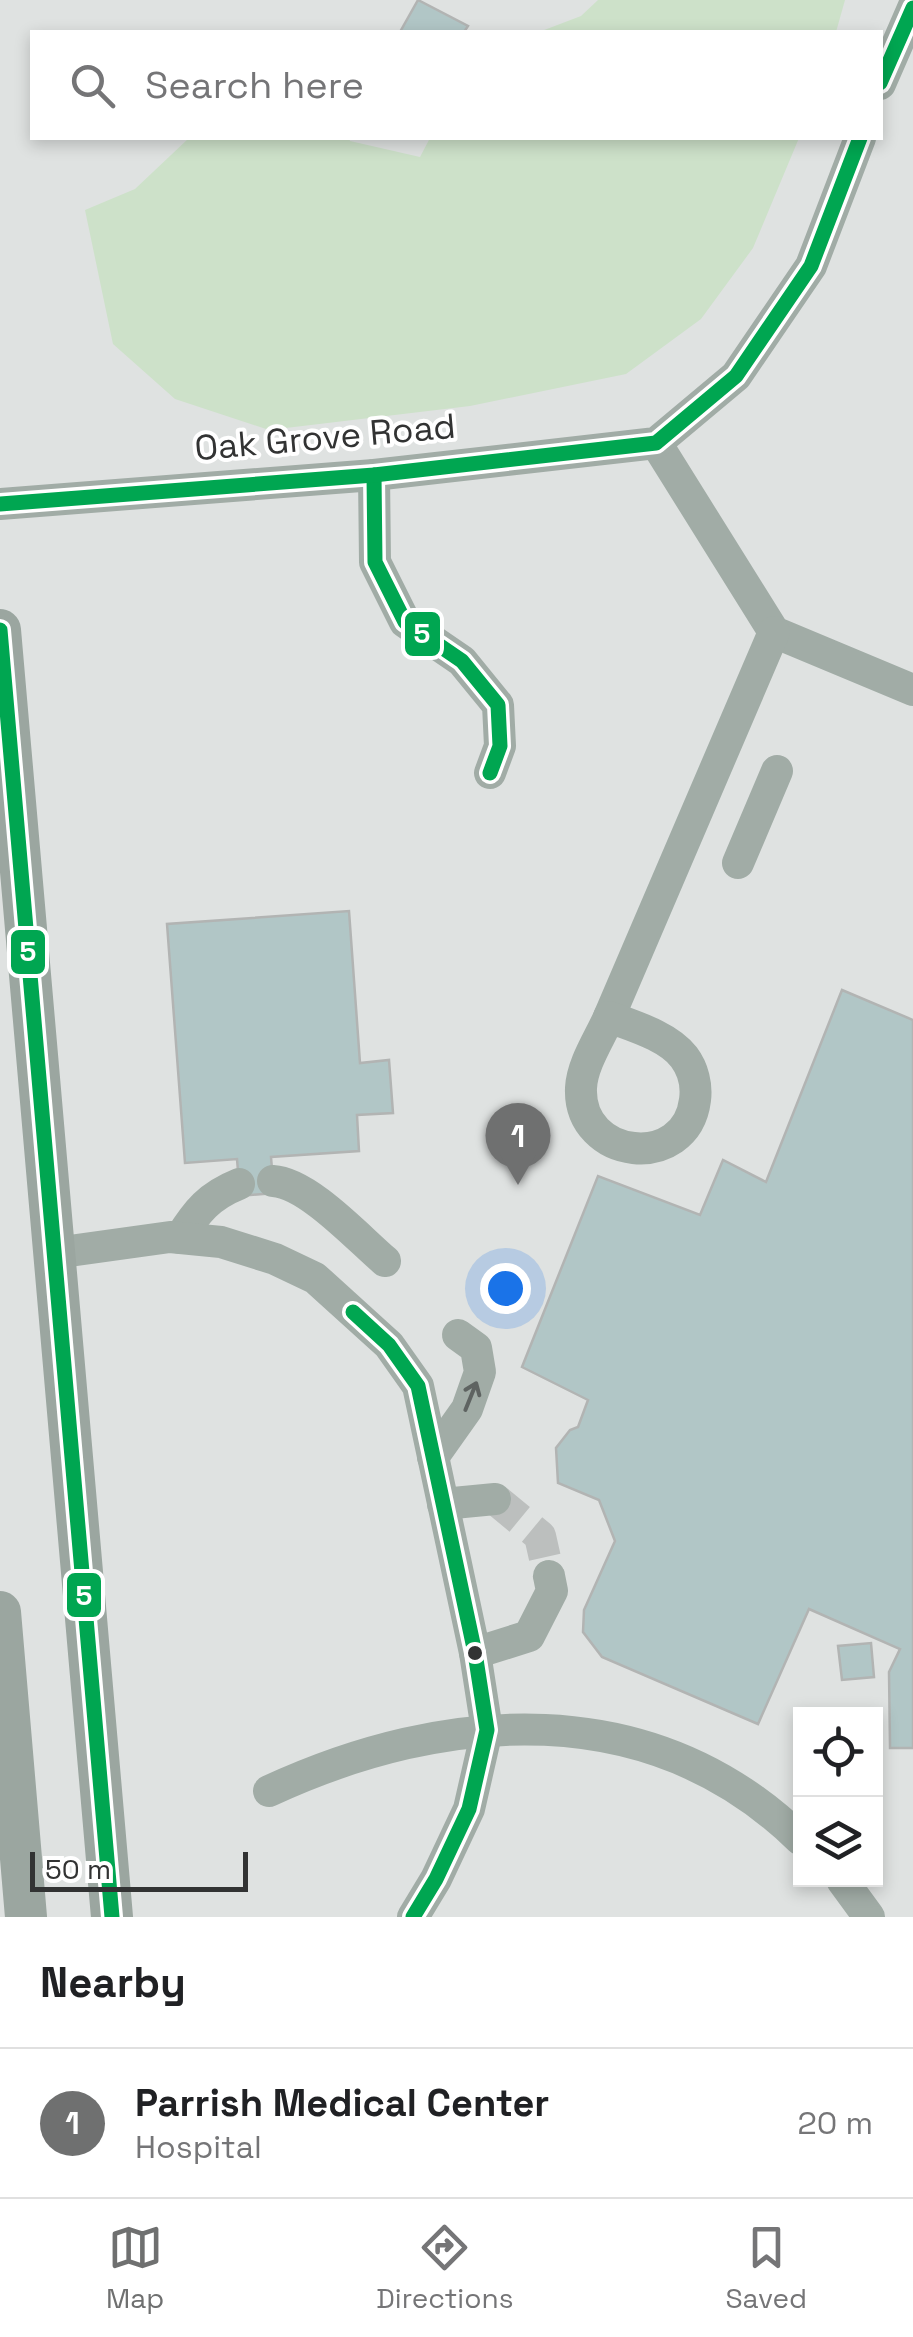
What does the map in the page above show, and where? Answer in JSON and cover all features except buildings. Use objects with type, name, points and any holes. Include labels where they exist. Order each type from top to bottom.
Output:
[{"type":"main road","points":[[0,630],[112,1917]]},
{"type":"main road","points":[[0,1612],[26,1917]]},
{"type":"street","points":[[883,77],[913,8]]},
{"type":"street","points":[[859,140],[811,266],[736,376],[656,442],[774,632],[913,690]]},
{"type":"street","name":"Oak Grove Road","points":[[0,504],[374,475],[656,442]]},
{"type":"street","points":[[374,475],[376,562],[404,622],[462,661],[498,705],[500,746],[490,773]]},
{"type":"street","points":[[609,1016],[774,632]]},
{"type":"street","points":[[738,863],[777,771]]},
{"type":"street","points":[[273,1181],[304,1193],[385,1260]]},
{"type":"street","points":[[180,1238],[200,1207],[216,1193],[238,1184]]},
{"type":"street","points":[[54,1253],[180,1238],[221,1242],[275,1259],[315,1278],[389,1345],[418,1386],[476,1653],[487,1730],[469,1810],[413,1917]]},
{"type":"street","points":[[433,1457],[467,1409],[480,1372],[476,1348],[458,1335]]},
{"type":"street","points":[[443,1504],[494,1500]]},
{"type":"street","points":[[476,1653],[529,1636],[552,1591],[550,1576]]},
{"type":"street","points":[[268,1791],[309,1772],[418,1742],[487,1730],[568,1730],[642,1744],[715,1775],[768,1808],[793,1832]]},
{"type":"street","points":[[847,1887],[869,1917]]},
{"type":"green space","points":[[598,0],[845,0],[837,30],[544,30],[581,16]]},
{"type":"green space","points":[[187,140],[350,140],[420,157],[429,140],[798,140],[753,248],[701,319],[626,374],[470,406],[269,430],[175,399],[113,344],[85,210],[135,189]]},
{"type":"tunnel","points":[[495,1499],[540,1536],[549,1576]]},
{"type":"transit line","name":"5","points":[[883,76],[913,8]]},
{"type":"transit line","name":"5","points":[[0,504],[374,475],[656,443],[736,376],[811,266],[859,140]]},
{"type":"transit line","name":"5","points":[[374,475],[375,562],[405,622],[462,661],[498,705],[500,746],[490,773]]},
{"type":"transit line","name":"5","points":[[0,630],[112,1917]]},
{"type":"transit line","name":"5","points":[[353,1312],[389,1345],[418,1386],[475,1653],[487,1730],[469,1809],[413,1917]]},
{"type":"place","name":"Parrish Medical Center","points":[[518,1185]]}]
